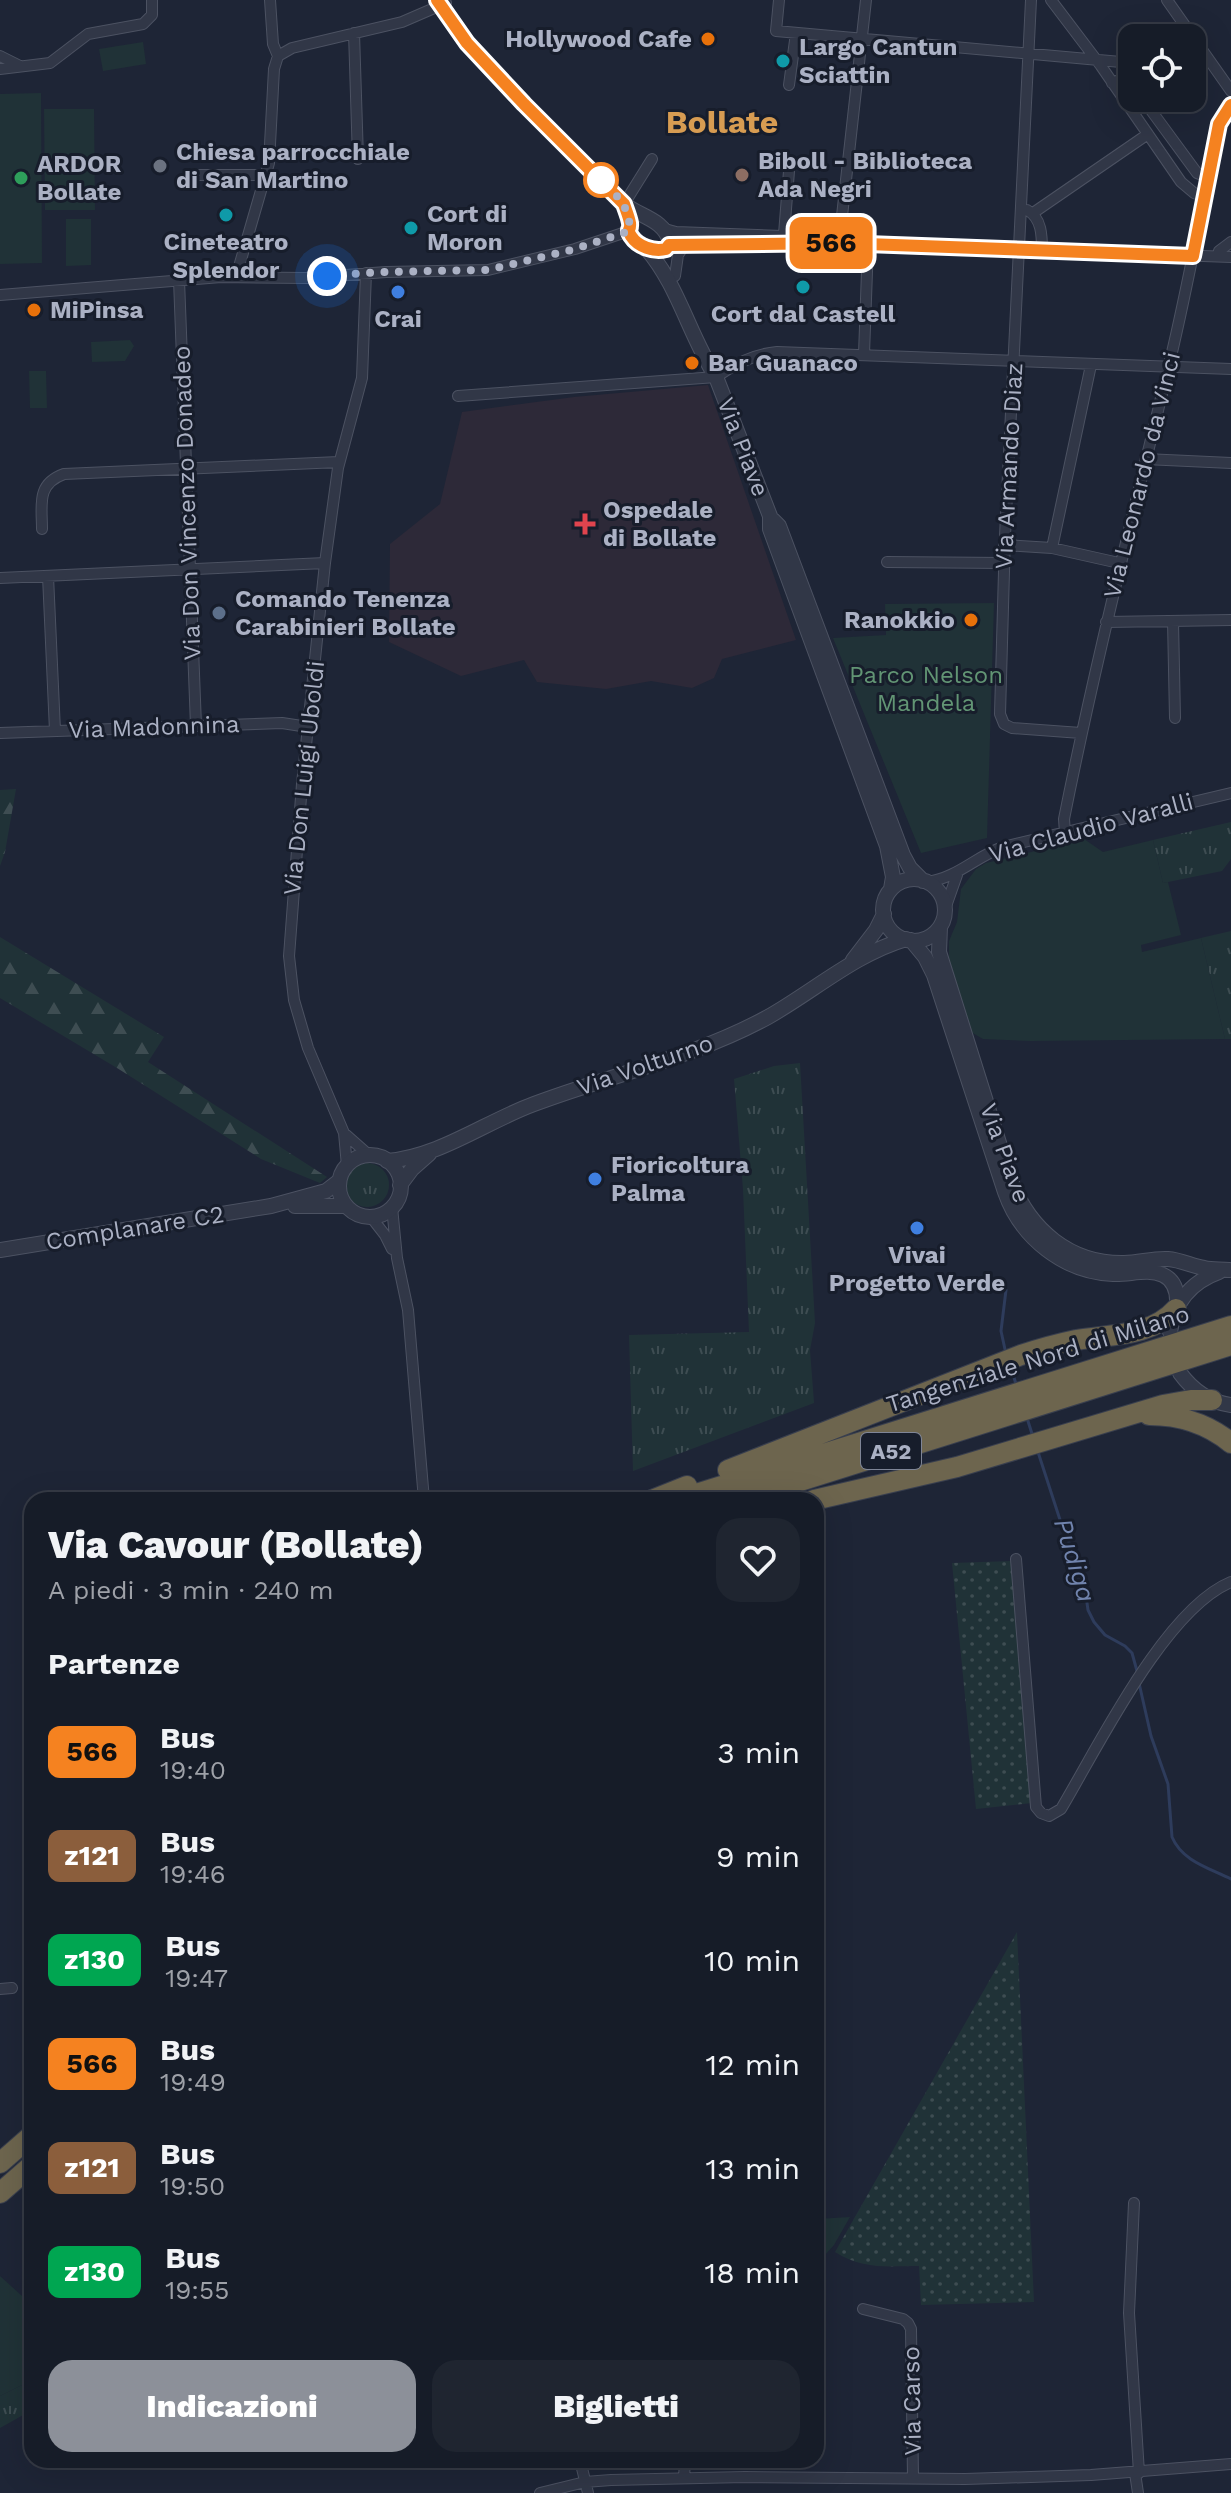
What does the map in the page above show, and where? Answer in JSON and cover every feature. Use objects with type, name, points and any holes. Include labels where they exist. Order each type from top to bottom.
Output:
[{"type":"highway","points":[[672,1492],[1021,1355],[1064,1343],[1144,1329],[1160,1323],[1177,1308]]},
{"type":"highway","name":"Tangenziale Nord di Milano","points":[[1037,1396],[1231,1326]]},
{"type":"highway","name":"Tangenziale Nord di Milano","points":[[705,1492],[1037,1396],[1231,1345]]},
{"type":"highway","points":[[824,1498],[910,1480],[1174,1402],[1225,1404]]},
{"type":"highway","name":"Tangenziale Nord di Milano","points":[[763,1492],[1014,1403]]},
{"type":"highway","points":[[1129,1415],[1186,1419],[1205,1426],[1231,1443]]},
{"type":"highway","points":[[0,2163],[24,2142]]},
{"type":"highway","points":[[0,2193],[24,2172]]},
{"type":"street","points":[[0,69],[50,63],[88,34],[149,21],[152,0]]},
{"type":"street","points":[[236,277],[270,154],[274,69],[278,56],[273,44],[270,0]]},
{"type":"street","points":[[779,0],[776,31],[1118,61]]},
{"type":"street","points":[[839,243],[866,0]]},
{"type":"street","name":"Via Armando Diaz","points":[[1031,0],[1004,545],[1000,714],[1004,724],[1012,728],[1081,733]]},
{"type":"street","points":[[1051,0],[1183,185],[1204,197]]},
{"type":"street","points":[[1167,0],[1231,91]]},
{"type":"street","points":[[278,56],[292,48],[402,22],[443,4],[467,43],[624,204],[634,223],[633,238],[657,251],[685,244],[839,243],[1231,257]]},
{"type":"street","points":[[354,33],[358,159]]},
{"type":"street","points":[[789,85],[796,33]]},
{"type":"street","points":[[0,56],[20,66]]},
{"type":"street","points":[[1112,83],[1118,80]]},
{"type":"street","name":"Via Leonardo da Vinci","points":[[1065,833],[1064,819],[1081,733],[1119,563],[1169,367],[1222,118],[1231,105]]},
{"type":"street","points":[[1152,112],[1197,173],[1208,177]]},
{"type":"street","points":[[1033,213],[1148,134]]},
{"type":"street","points":[[624,204],[652,159]]},
{"type":"street","points":[[784,234],[789,171]]},
{"type":"street","points":[[195,175],[265,175]]},
{"type":"street","points":[[1021,207],[1033,213],[1040,228],[1042,251]]},
{"type":"street","points":[[0,295],[174,280],[488,270],[575,249],[634,223],[654,220],[665,229],[676,232],[784,234],[839,243]]},
{"type":"street","points":[[665,229],[667,247]]},
{"type":"street","points":[[1218,256],[1219,251],[1231,242]]},
{"type":"street","points":[[675,276],[678,255],[685,244]]},
{"type":"street","points":[[864,354],[868,244]]},
{"type":"street","name":"Via Piave","points":[[645,247],[668,280],[716,377]]},
{"type":"street","name":"Via Piave","points":[[667,247],[667,258],[712,357],[716,377],[770,516],[779,526],[903,855],[910,868],[925,882]]},
{"type":"street","name":"Via Don Luigi Uboldi","points":[[347,1166],[344,1133],[306,1042],[294,1000],[289,956],[325,563],[339,462],[362,378],[366,273]]},
{"type":"street","name":"Via Don Vincenzo Donadeo","points":[[174,280],[196,726]]},
{"type":"street","points":[[458,396],[716,377],[734,364],[767,353],[1231,369]]},
{"type":"street","points":[[1052,548],[1091,365]]},
{"type":"street","points":[[1145,459],[1231,463]]},
{"type":"street","points":[[42,529],[43,491],[49,482],[60,476],[339,462]]},
{"type":"street","name":"Via Piave","points":[[770,516],[770,529],[887,846],[893,877],[891,889]]},
{"type":"street","points":[[1004,545],[1052,548],[1119,563]]},
{"type":"street","points":[[887,562],[1004,563]]},
{"type":"street","points":[[0,578],[325,563]]},
{"type":"street","points":[[48,576],[55,731]]},
{"type":"street","points":[[1106,622],[1231,620]]},
{"type":"street","points":[[1173,621],[1175,718]]},
{"type":"street","name":"Via Madonnina","points":[[0,733],[282,723],[308,727]]},
{"type":"street","name":"Via Claudio Varalli","points":[[945,909],[957,875],[988,852],[1231,793]]},
{"type":"street","name":"Via Claudio Varalli","points":[[925,882],[957,875]]},
{"type":"street","points":[[906,880],[925,882],[941,895],[945,909],[940,927],[929,937],[908,940],[891,930],[884,914],[885,901],[891,889],[906,880]]},
{"type":"street","name":"Via Volturno","points":[[851,964],[884,914]]},
{"type":"street","name":"Via Piave","points":[[940,927],[939,952],[1011,1181],[1025,1210],[1039,1228],[1068,1250],[1100,1261],[1129,1263],[1167,1259],[1203,1268],[1230,1270]]},
{"type":"street","name":"Via Piave","points":[[908,940],[925,957],[934,975],[1005,1192],[1021,1226],[1050,1252],[1083,1269],[1117,1274],[1152,1272],[1166,1276],[1176,1289],[1177,1308]]},
{"type":"street","name":"Via Volturno","points":[[387,1161],[432,1151],[533,1104],[691,1051],[741,1030],[810,993],[851,964],[908,940]]},
{"type":"street","name":"Via Don Luigi Uboldi","points":[[344,1133],[370,1156]]},
{"type":"street","name":"Via Volturno","points":[[400,1185],[432,1151]]},
{"type":"street","points":[[370,1156],[387,1161],[396,1172],[400,1185],[397,1199],[385,1213],[371,1217],[357,1214],[346,1206],[340,1195],[339,1181],[347,1166],[357,1158],[370,1156]]},
{"type":"street","name":"Complanare C2","points":[[0,1250],[271,1206],[326,1191],[339,1181]]},
{"type":"street","name":"Complanare C2","points":[[271,1206],[346,1206]]},
{"type":"street","points":[[392,1207],[397,1258],[409,1321],[423,1492]]},
{"type":"street","points":[[371,1217],[397,1258]]},
{"type":"street","points":[[1170,1332],[1184,1296],[1197,1283],[1215,1273],[1230,1270]]},
{"type":"street","points":[[1180,1373],[1195,1391],[1225,1404]]},
{"type":"street","points":[[1016,1559],[1036,1801],[1041,1813],[1051,1815],[1061,1809],[1144,1669],[1172,1632],[1204,1598],[1231,1582]]},
{"type":"street","points":[[0,1989],[12,1988]]},
{"type":"street","points":[[1134,2203],[1129,2313],[1138,2493]]},
{"type":"street","name":"Via Carso","points":[[863,2309],[903,2319],[911,2329],[913,2479]]},
{"type":"street","points":[[540,2493],[684,2478],[913,2479],[976,2484],[1231,2464]]},
{"type":"street","points":[[582,2468],[587,2488]]},
{"type":"street","points":[[684,2478],[685,2468]]},
{"type":"street","points":[[856,2479],[857,2493]]},
{"type":"shaded area","name":"Ospedale di Bollate","points":[[708,385],[796,640],[722,659],[714,678],[692,688],[651,681],[606,689],[537,682],[524,660],[461,676],[389,642],[390,544],[440,504],[462,412],[574,397]]},
{"type":"green space","points":[[143,42],[146,64],[103,71],[99,49]]},
{"type":"green space","name":"ARDOR Bollate","points":[[41,93],[42,263],[0,264],[0,94]]},
{"type":"green space","name":"ARDOR Bollate","points":[[44,109],[94,109],[95,210],[45,210]]},
{"type":"green space","points":[[66,219],[91,219],[91,265],[66,266]]},
{"type":"green space","points":[[130,340],[134,346],[125,361],[92,362],[91,342]]},
{"type":"green space","points":[[29,371],[46,371],[47,408],[30,408]]},
{"type":"green space","name":"Parco Nelson Mandela","points":[[994,603],[987,838],[921,853],[833,638],[886,635],[885,604]]},
{"type":"green space","points":[[16,789],[5,852],[0,866],[0,790]]},
{"type":"green space","points":[[1231,822],[1231,859],[1222,871],[1163,883],[1153,840]]},
{"type":"green space","points":[[1084,839],[1103,852],[1153,840],[1163,883],[1168,882],[1181,935],[1141,945],[1142,952],[1201,938],[1225,1039],[1031,1041],[983,1039],[971,1032],[949,958],[949,941],[957,922],[961,889],[976,869],[986,863]]},
{"type":"green space","points":[[1231,931],[1231,1039],[1225,1039],[1201,938]]},
{"type":"green space","points":[[0,937],[164,1037],[148,1062],[327,1177],[320,1183],[261,1159],[0,998]]},
{"type":"green space","points":[[800,1063],[815,1323],[810,1350],[814,1403],[633,1471],[629,1335],[749,1332],[743,1189],[734,1079],[774,1066]]},
{"type":"green space","points":[[367,1163],[383,1169],[389,1185],[383,1201],[367,1207],[351,1201],[345,1185],[351,1169]]},
{"type":"green space","points":[[1012,1561],[1032,1803],[976,1809],[952,1563]]},
{"type":"green space","points":[[1017,1932],[1034,2302],[921,2305],[919,2266],[866,2264],[835,2252]]},
{"type":"green space","points":[[850,2217],[824,2256],[824,2219]]},
{"type":"green space","points":[[0,2276],[24,2298],[24,2384],[0,2396]]},
{"type":"green space","points":[[24,2384],[24,2414],[0,2428],[0,2396]]},
{"type":"waterway","name":"Pudiga","points":[[1006,1290],[1001,1331],[1006,1354]]},
{"type":"waterway","name":"Pudiga","points":[[1011,1368],[1016,1384]]},
{"type":"waterway","name":"Pudiga","points":[[1027,1418],[1033,1437]]},
{"type":"waterway","name":"Pudiga","points":[[1038,1452],[1062,1526],[1083,1575],[1088,1610],[1105,1635],[1132,1653],[1137,1671]]},
{"type":"waterway","name":"Pudiga","points":[[1139,1683],[1151,1736],[1168,1784],[1172,1837],[1189,1858],[1231,1879]]},
{"type":"bus line","name":"566","points":[[437,0],[467,43],[624,204],[631,236],[657,251],[669,245],[776,242],[1193,256],[1219,124],[1231,105]]},
{"type":"place","name":"Hollywood Cafe","points":[[708,39]]},
{"type":"place","name":"Largo Cantun Sciattin","points":[[783,61]]},
{"type":"place","name":"Chiesa parrocchiale di San Martino","points":[[160,166]]},
{"type":"place","name":"Biboll - Biblioteca Ada Negri","points":[[742,175]]},
{"type":"place","name":"ARDOR Bollate","points":[[21,178]]},
{"type":"place","name":"Cineteatro Splendor","points":[[226,215]]},
{"type":"place","name":"Cort di Moron","points":[[411,228]]},
{"type":"place","name":"Cort dal Castell","points":[[803,287]]},
{"type":"place","name":"Crai","points":[[398,292]]},
{"type":"place","name":"MiPinsa","points":[[34,310]]},
{"type":"place","name":"Bar Guanaco","points":[[692,363]]},
{"type":"place","name":"Ospedale di Bollate","points":[[585,524]]},
{"type":"place","name":"Comando Tenenza Carabinieri Bollate","points":[[219,613]]},
{"type":"place","name":"Ranokkio","points":[[971,620]]},
{"type":"place","name":"Fioricoltura Palma","points":[[595,1179]]},
{"type":"place","name":"Vivai Progetto Verde","points":[[917,1228]]},
{"type":"district","name":"Bollate","points":[[722,122]]},
{"type":"route","points":[[327,276],[488,270],[621,235],[629,231],[630,223],[624,204],[601,180]]}]
